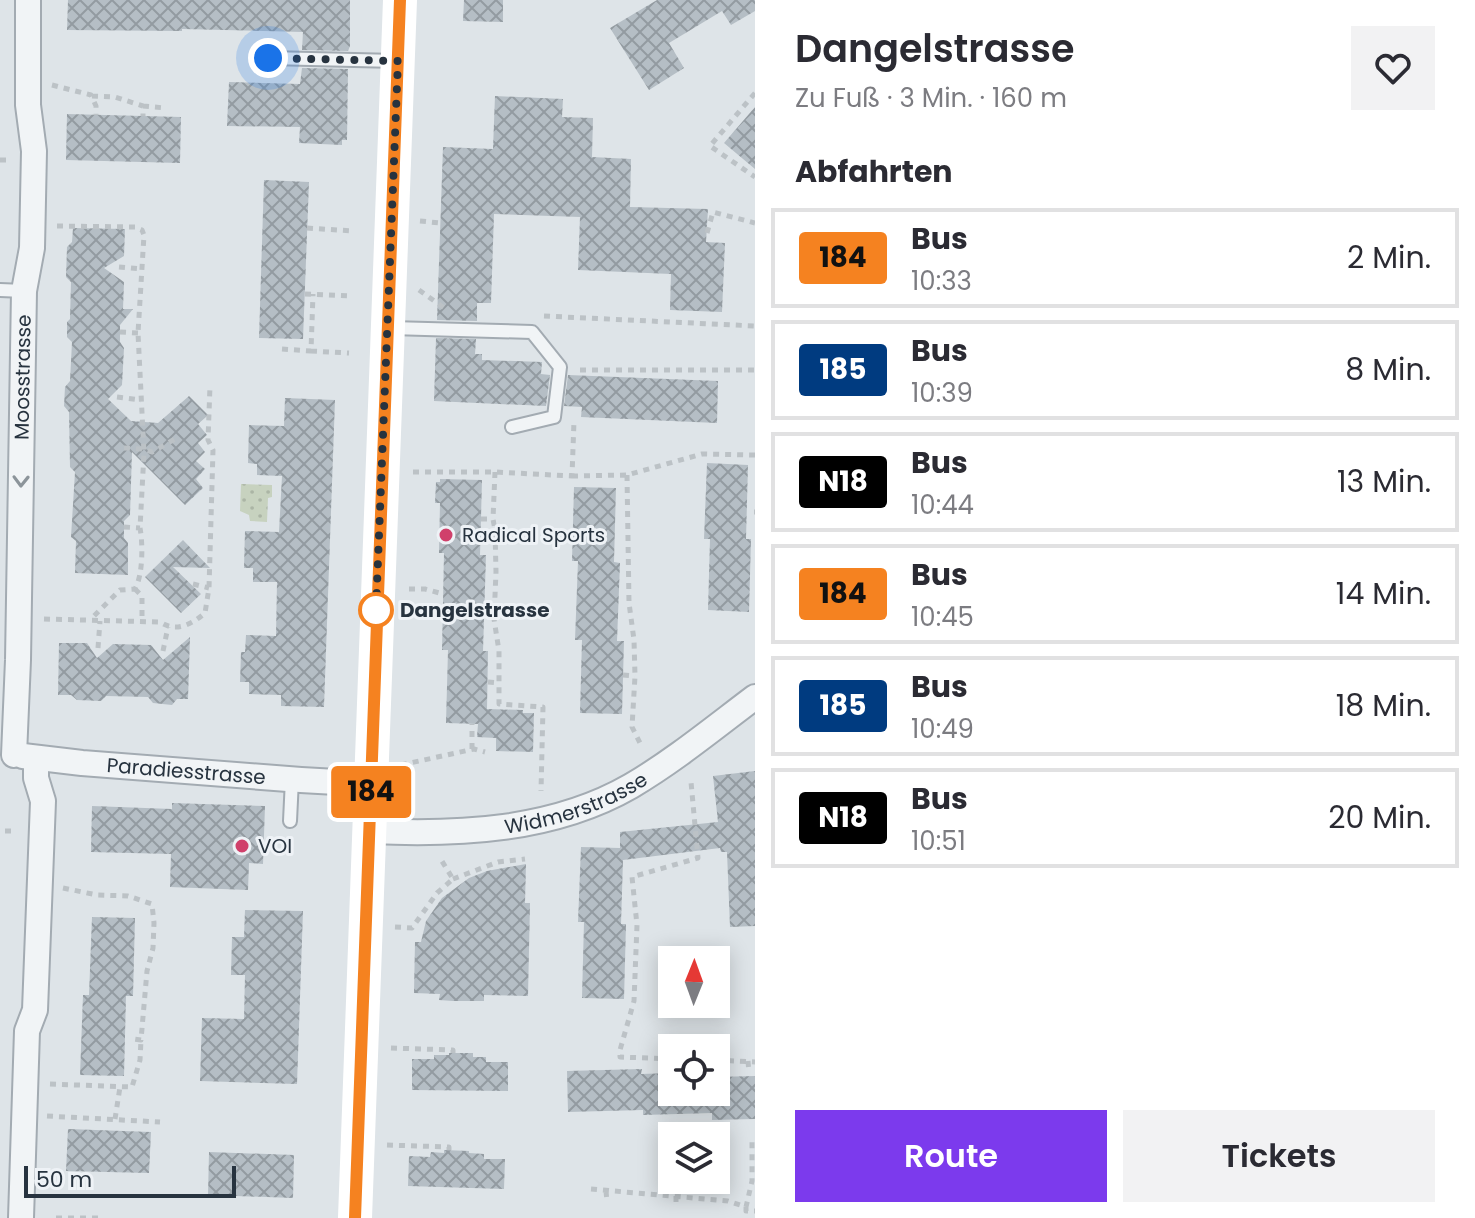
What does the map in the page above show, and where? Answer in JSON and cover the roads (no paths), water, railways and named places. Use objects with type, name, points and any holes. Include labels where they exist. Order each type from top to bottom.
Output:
[{"type":"main road","points":[[355,1218],[370,831],[382,776],[387,328],[400,0]]},
{"type":"street","name":"Moosstrasse","points":[[17,755],[19,619],[12,291],[32,248],[34,151],[28,105],[28,0]]},
{"type":"street","name":"Widmerstrasse","points":[[370,831],[411,833],[504,827],[598,803],[630,787],[674,758],[755,697]]},
{"type":"street","name":"Paradiesstrasse","points":[[17,755],[292,779],[382,776]]},
{"type":"street","points":[[17,755],[36,778],[43,801],[35,1010],[27,1031],[21,1218]]},
{"type":"lane","points":[[268,58],[398,61]]},
{"type":"lane","points":[[387,328],[532,332],[560,367],[554,417],[512,427]]},
{"type":"lane","points":[[290,821],[292,779]]},
{"type":"place","name":"Radical Sports","points":[[446,535]]},
{"type":"place","name":"Dangelstrasse","points":[[376,610]]},
{"type":"place","name":"VOI","points":[[242,846]]}]
